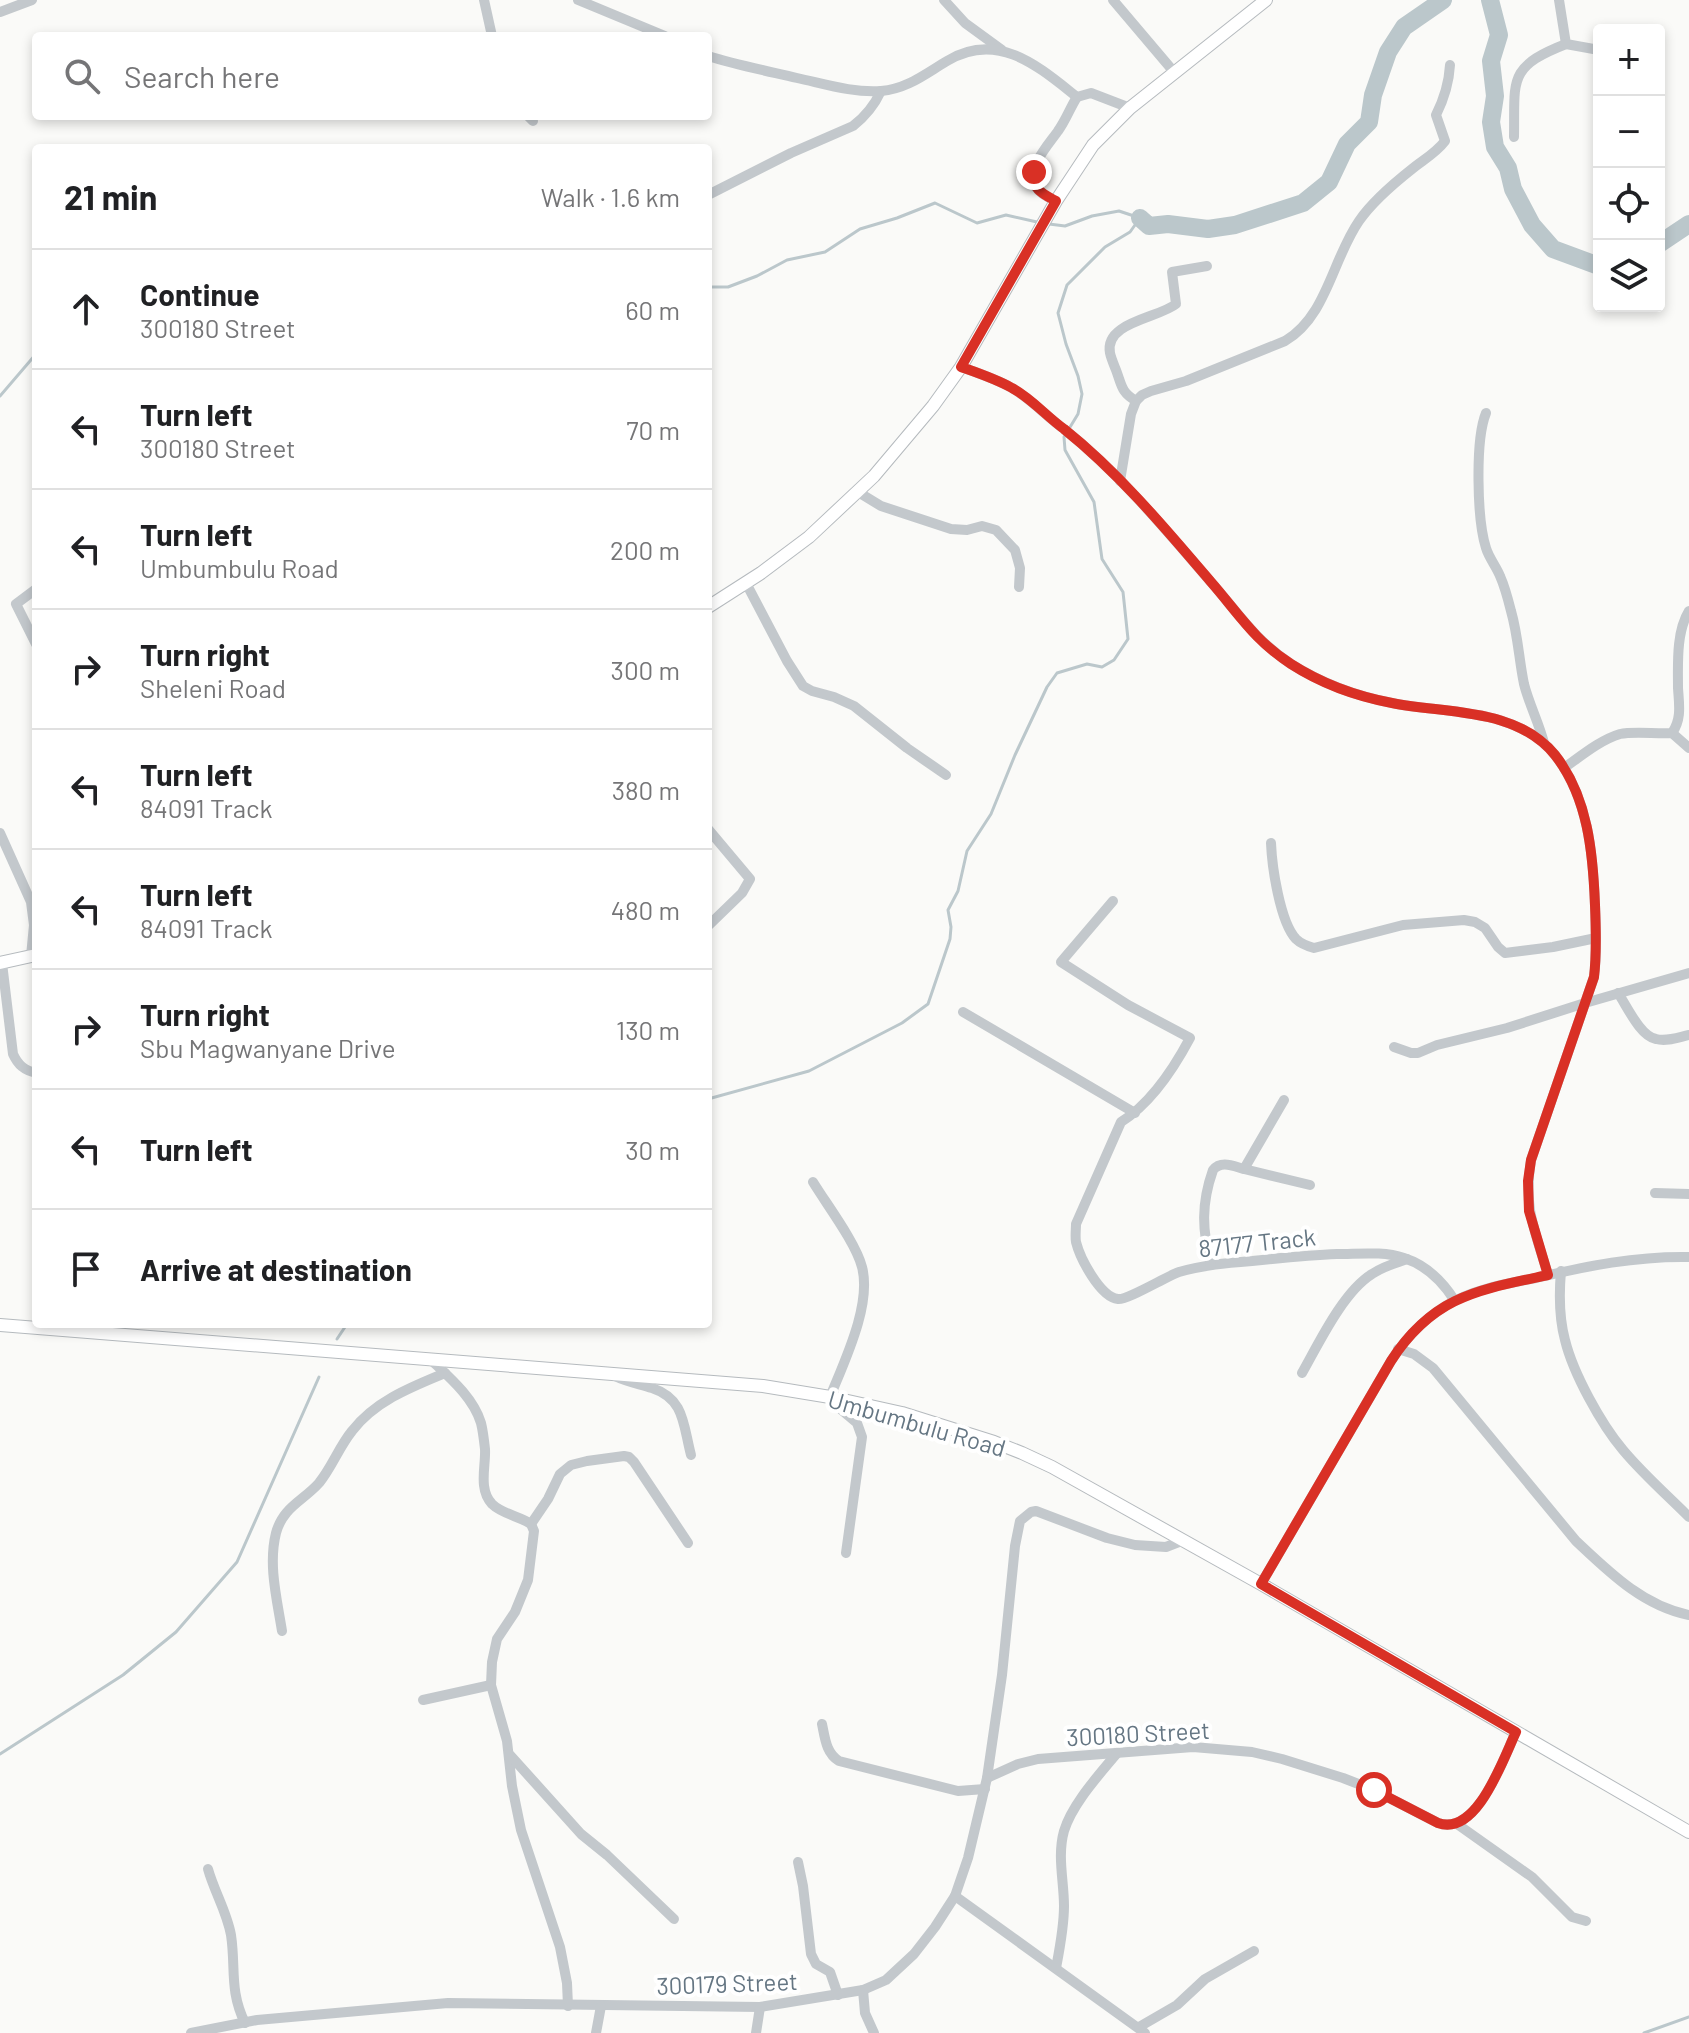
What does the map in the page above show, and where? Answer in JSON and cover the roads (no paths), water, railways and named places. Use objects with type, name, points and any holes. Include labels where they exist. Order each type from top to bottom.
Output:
[{"type":"main road","points":[[712,604],[809,537],[858,492],[905,442],[961,367],[1084,157],[1130,108],[1266,0]]},
{"type":"main road","points":[[1,963],[32,956]]},
{"type":"main road","name":"Umbumbulu Road","points":[[0,1325],[32,1328]]},
{"type":"main road","name":"Umbumbulu Road","points":[[38,1328],[763,1386],[827,1396],[931,1422],[1022,1453],[1084,1484],[1689,1832]]},
{"type":"street","points":[[0,12],[32,0]]},
{"type":"street","points":[[484,0],[491,32]]},
{"type":"street","points":[[578,0],[655,32]]},
{"type":"street","points":[[944,0],[965,23],[1002,50],[1032,63],[1077,97]]},
{"type":"street","points":[[1113,0],[1174,72]]},
{"type":"street","points":[[1559,0],[1566,44]]},
{"type":"street","points":[[1514,137],[1515,86],[1524,67],[1536,57],[1566,44],[1593,49]]},
{"type":"street","points":[[712,57],[847,90],[881,91],[911,84],[958,56],[1002,50]]},
{"type":"street","points":[[1120,481],[1136,401],[1151,391],[1178,384],[1285,341],[1307,324],[1343,248],[1361,218],[1445,141],[1436,115],[1445,97],[1450,65]]},
{"type":"street","points":[[712,193],[781,157],[853,126],[874,106],[881,91]]},
{"type":"street","points":[[1054,205],[1035,186],[1034,172],[1077,97],[1096,94],[1130,108]]},
{"type":"street","points":[[1136,401],[1125,394],[1109,350],[1111,341],[1119,331],[1137,320],[1176,304],[1172,272],[1207,266]]},
{"type":"street","points":[[961,367],[1012,388],[1067,432],[1120,481],[1194,561],[1257,638],[1272,651],[1312,677],[1348,692],[1381,701],[1474,714],[1520,727],[1544,743],[1564,768],[1582,810],[1590,840],[1596,938],[1594,977],[1529,1170],[1529,1211],[1548,1275]]},
{"type":"street","points":[[1486,413],[1479,474],[1484,538],[1509,603],[1524,683],[1544,743]]},
{"type":"street","points":[[858,492],[881,506],[951,529],[967,530],[982,526],[996,530],[1015,550],[1020,568],[1019,587]]},
{"type":"street","points":[[746,583],[803,686],[854,706],[946,775]]},
{"type":"street","points":[[32,592],[16,604],[32,636]]},
{"type":"street","points":[[1672,733],[1680,711],[1681,635],[1683,621],[1689,611]]},
{"type":"street","points":[[1564,768],[1620,734],[1672,733],[1689,748]]},
{"type":"street","points":[[0,833],[32,907]]},
{"type":"street","points":[[712,834],[750,879],[742,893],[712,922]]},
{"type":"street","points":[[1271,843],[1277,891],[1290,931],[1297,940],[1314,948],[1403,925],[1464,920],[1485,928],[1505,953],[1596,938]]},
{"type":"street","points":[[963,1012],[1135,1113],[1190,1038],[1128,1005],[1061,962],[1113,901]]},
{"type":"street","points":[[1,963],[13,1054],[19,1065],[32,1072]]},
{"type":"street","points":[[1394,1047],[1408,1053],[1418,1053],[1689,973]]},
{"type":"street","points":[[1618,993],[1649,1036],[1659,1040],[1689,1035]]},
{"type":"street","points":[[1244,1169],[1284,1100]]},
{"type":"street","name":"87177 Track","points":[[1135,1113],[1121,1122],[1116,1131],[1076,1224],[1075,1238],[1081,1255],[1105,1293],[1115,1298],[1125,1298],[1175,1274],[1211,1265],[1312,1255],[1361,1254],[1396,1256],[1419,1264],[1441,1282],[1455,1301]]},
{"type":"street","points":[[1211,1265],[1204,1239],[1203,1219],[1215,1167],[1221,1164],[1310,1185]]},
{"type":"street","points":[[813,1182],[863,1269],[863,1295],[849,1353],[827,1396],[857,1423],[862,1437],[846,1553]]},
{"type":"street","points":[[1655,1193],[1689,1194]]},
{"type":"street","points":[[1261,1584],[1398,1349],[1425,1321],[1455,1301],[1483,1289],[1561,1271],[1639,1258],[1689,1257]]},
{"type":"street","points":[[1302,1373],[1345,1302],[1362,1281],[1382,1268],[1407,1259]]},
{"type":"street","points":[[1561,1271],[1561,1319],[1565,1342],[1589,1397],[1621,1448],[1689,1517]]},
{"type":"street","points":[[1398,1349],[1414,1354],[1433,1368],[1576,1541],[1593,1557],[1636,1592],[1663,1608],[1689,1615]]},
{"type":"street","points":[[430,1359],[460,1388],[473,1405],[481,1424],[487,1497],[500,1510],[531,1524]]},
{"type":"street","points":[[606,1372],[628,1382],[657,1389],[670,1397],[680,1410],[691,1455]]},
{"type":"street","points":[[282,1631],[273,1559],[276,1532],[285,1513],[321,1480],[342,1444],[362,1419],[407,1389],[445,1373]]},
{"type":"street","points":[[568,2006],[560,1947],[521,1830],[512,1786],[510,1755],[491,1685],[497,1639],[515,1612],[528,1580],[534,1536],[531,1524],[560,1474],[576,1462],[629,1457],[688,1543]]},
{"type":"street","name":"300179 Street","points":[[191,2033],[257,2020],[448,2003],[760,2007],[863,1990],[886,1980],[926,1940],[955,1896],[968,1858],[986,1784],[1020,1521],[1036,1511],[1107,1538],[1135,1545],[1166,1547],[1184,1540]]},
{"type":"street","points":[[423,1700],[491,1685]]},
{"type":"street","points":[[822,1724],[828,1748],[839,1761],[946,1788],[966,1791],[986,1784]]},
{"type":"street","points":[[1457,1824],[1473,1812],[1488,1791],[1516,1732]]},
{"type":"street","name":"300180 Street","points":[[986,1784],[1018,1764],[1038,1759],[1193,1747],[1252,1752],[1343,1778],[1374,1790],[1438,1823],[1448,1826],[1457,1824],[1532,1877],[1572,1917],[1586,1921]]},
{"type":"street","points":[[1056,1968],[1064,1922],[1063,1833],[1073,1812],[1117,1753]]},
{"type":"street","points":[[510,1755],[581,1834],[674,1919]]},
{"type":"street","points":[[798,1862],[811,1954],[816,1964],[830,1972],[838,1995]]},
{"type":"street","points":[[208,1869],[229,1926],[236,2001],[245,2023]]},
{"type":"street","points":[[955,1896],[1142,2030],[1177,2005],[1205,1979],[1254,1951]]},
{"type":"street","points":[[863,1990],[865,2013],[874,2033]]},
{"type":"street","points":[[596,2033],[601,2006]]},
{"type":"street","points":[[756,2033],[760,2007]]},
{"type":"waterway","points":[[1140,218],[1149,226],[1168,224],[1208,229],[1235,225],[1303,203],[1329,182],[1347,144],[1369,122],[1373,95],[1388,52],[1404,27],[1443,0]]},
{"type":"waterway","points":[[1490,0],[1499,35],[1491,61],[1495,96],[1491,122],[1495,147],[1508,168],[1513,189],[1532,225],[1553,249],[1593,264]]},
{"type":"waterway","points":[[712,287],[728,287],[787,260],[825,252],[860,229],[935,203],[977,223],[1006,215],[1037,222]]},
{"type":"waterway","points":[[712,1098],[809,1071],[902,1023],[928,1004],[950,939],[948,910],[958,891],[967,851],[991,814],[1047,687],[1057,673],[1087,664],[1102,667],[1114,660],[1128,639],[1123,592],[1102,559],[1094,502],[1065,450],[1064,437],[1078,414],[1082,394],[1058,313],[1067,285],[1105,247],[1130,232],[1140,218],[1119,211],[1092,216],[1065,226],[1049,224]]},
{"type":"waterway","points":[[1665,240],[1689,224]]},
{"type":"waterway","points":[[0,396],[32,359]]},
{"type":"waterway","points":[[337,1339],[344,1328]]},
{"type":"waterway","points":[[0,1754],[123,1675],[176,1632],[237,1562],[319,1377]]},
{"type":"waterway","points":[[1644,2033],[1689,2017]]}]
